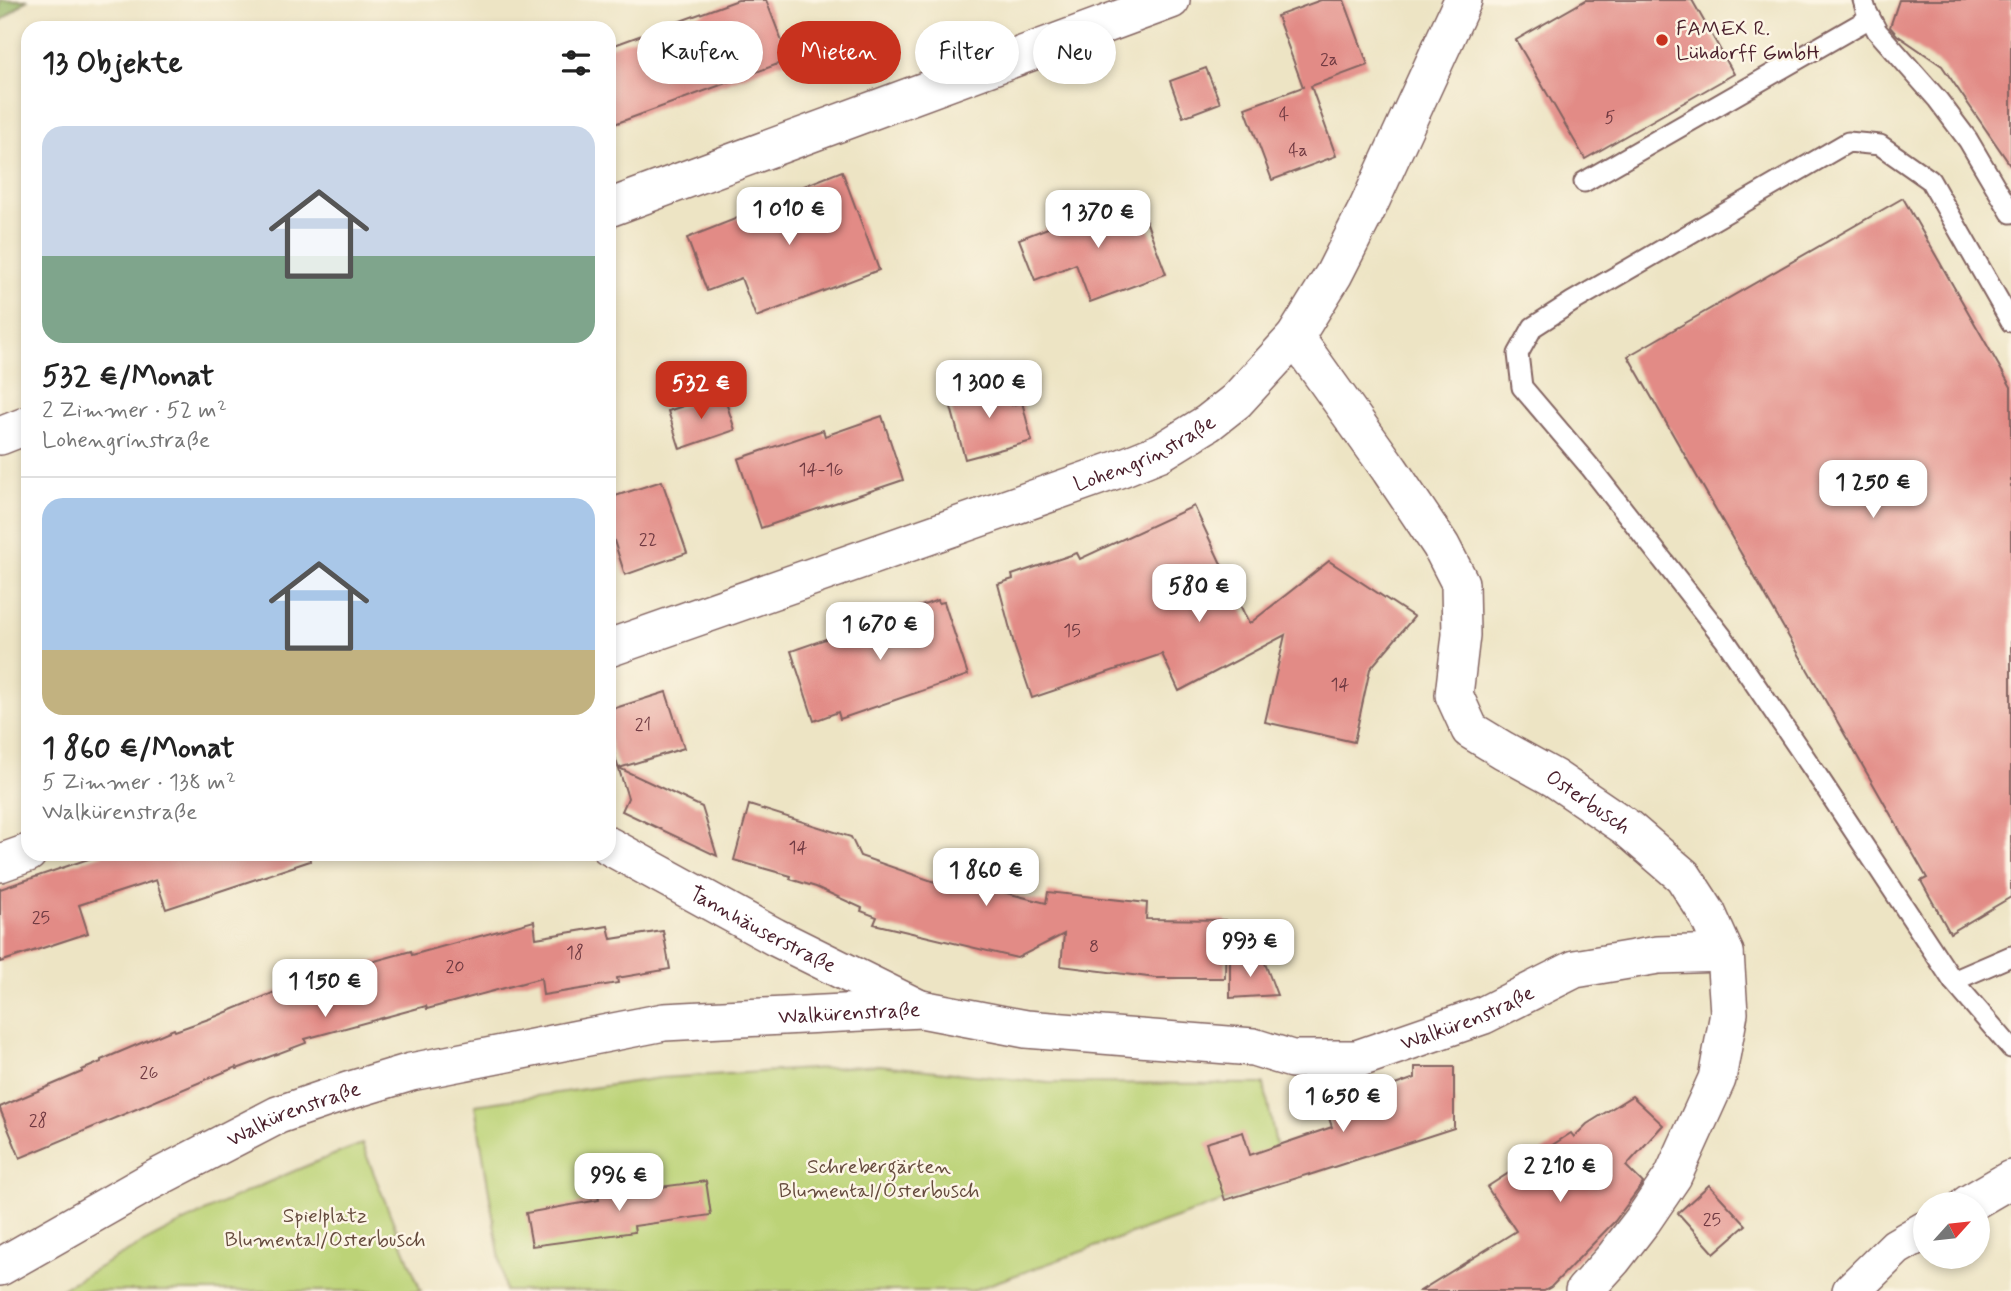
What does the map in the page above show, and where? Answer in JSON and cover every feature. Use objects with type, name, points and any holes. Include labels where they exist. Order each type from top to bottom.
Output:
[{"type":"street","points":[[616,205],[1171,0]]},
{"type":"street","name":"Lohengrinstraße","points":[[616,646],[1119,469],[1161,452],[1208,423],[1236,401],[1295,337],[1334,274],[1368,207],[1463,0]]},
{"type":"street","name":"Osterbusch","points":[[1295,337],[1441,546],[1460,583],[1461,635],[1454,695],[1469,730],[1565,785],[1626,827],[1683,876],[1707,912],[1725,953],[1728,1013],[1717,1079],[1673,1176],[1636,1230],[1584,1291]]},
{"type":"street","points":[[0,436],[21,428]]},
{"type":"street","name":"Tannhäuserstraße","points":[[616,850],[775,937],[920,1009]]},
{"type":"street","points":[[0,863],[21,856]]},
{"type":"street","name":"Walkürenstraße","points":[[0,1267],[149,1182],[278,1115],[411,1072],[664,1022],[920,1009],[1026,1030],[1253,1047],[1292,1059],[1357,1059],[1484,1015],[1575,969],[1658,955],[1725,953]]},
{"type":"street","points":[[1989,1192],[2011,1179]]},
{"type":"street","points":[[1851,1291],[1896,1247],[1913,1237]]},
{"type":"lane","points":[[1584,182],[1867,9],[1877,31],[1938,100],[1968,140],[2011,213]]},
{"type":"lane","points":[[2011,322],[1930,180],[1880,145],[1847,142],[1533,327],[1518,354],[1522,387],[1590,467],[1725,640],[1953,981],[2011,1048]]},
{"type":"lane","points":[[1953,981],[2011,956]]},
{"type":"green space","points":[[0,0],[27,0],[0,22]]},
{"type":"green space","name":"Schrebergärten Blumental/Osterbusch","points":[[879,1065],[1048,1083],[1264,1084],[1283,1180],[971,1291],[505,1291],[475,1105],[660,1078]]},
{"type":"green space","name":"Spielplatz Blumental/Osterbusch","points":[[362,1144],[421,1291],[58,1291],[207,1211]]},
{"type":"building","points":[[738,0],[766,0],[777,29],[777,64],[763,70],[763,21],[680,21]]},
{"type":"building","points":[[1321,0],[1344,0],[1368,65],[1311,86],[1336,156],[1272,180],[1245,108],[1303,87],[1277,16]]},
{"type":"building","points":[[1586,0],[1692,0],[1734,74],[1585,159],[1516,40]]},
{"type":"building","points":[[1899,0],[2011,0],[2011,166],[1942,66],[1897,35],[1890,27]]},
{"type":"building","points":[[637,37],[637,84],[724,84],[616,123],[616,44]]},
{"type":"building","points":[[1206,68],[1220,103],[1183,117],[1170,81]]},
{"type":"building","points":[[842,171],[879,270],[756,317],[741,278],[707,291],[687,238],[783,200],[781,195]]},
{"type":"building","points":[[1903,198],[2011,387],[2011,897],[1950,933],[1921,881],[1927,878],[1628,356]]},
{"type":"building","points":[[1121,200],[1127,215],[1142,210],[1166,274],[1090,302],[1076,264],[1035,280],[1019,239]]},
{"type":"building","points":[[1005,381],[1012,405],[1022,402],[1032,441],[965,459],[948,396]]},
{"type":"building","points":[[723,393],[735,430],[680,449],[668,411]]},
{"type":"building","points":[[882,416],[903,480],[761,528],[738,459],[823,430],[825,436]]},
{"type":"building","points":[[662,481],[687,553],[625,575],[616,547],[616,496]]},
{"type":"building","points":[[1194,506],[1249,624],[1329,561],[1414,617],[1370,669],[1354,742],[1265,722],[1285,635],[1179,691],[1162,654],[1032,698],[998,584],[1013,579],[1012,575],[1077,553],[1080,559]]},
{"type":"building","points":[[938,600],[939,603],[944,602],[968,675],[840,719],[838,712],[814,721],[791,651]]},
{"type":"building","points":[[666,692],[684,748],[619,768],[702,807],[717,856],[622,811],[628,798],[616,760],[616,708]]},
{"type":"building","points":[[749,805],[851,837],[860,856],[949,887],[951,879],[1046,903],[1048,892],[1147,903],[1146,919],[1226,920],[1225,978],[1156,978],[1061,966],[1064,934],[1017,958],[874,924],[877,917],[861,911],[862,908],[816,887],[790,879],[791,876],[734,860]]},
{"type":"building","points":[[82,861],[310,861],[166,909],[156,880],[79,905],[88,933],[0,962],[0,889]]},
{"type":"building","points":[[534,921],[536,938],[608,926],[611,939],[663,931],[670,969],[617,978],[618,983],[543,995],[541,978],[305,1039],[306,1043],[237,1069],[236,1067],[20,1158],[0,1109],[82,1072],[101,1060],[174,1029],[175,1031],[217,1016],[302,981],[411,951],[412,955]]},
{"type":"building","points":[[1263,958],[1277,995],[1230,998],[1230,959]]},
{"type":"building","points":[[1415,1067],[1454,1067],[1454,1128],[1225,1200],[1206,1143],[1243,1132],[1250,1155],[1332,1127],[1326,1109],[1415,1078]]},
{"type":"building","points":[[1632,1096],[1663,1125],[1626,1166],[1643,1183],[1615,1221],[1551,1287],[1544,1291],[1420,1291],[1516,1231],[1487,1187],[1571,1133],[1574,1137],[1587,1124]]},
{"type":"building","points":[[706,1181],[711,1215],[634,1226],[635,1232],[532,1246],[526,1213],[599,1200],[598,1195]]},
{"type":"building","points":[[1709,1185],[1746,1225],[1714,1253],[1678,1213]]},
{"type":"place","name":"FAMEX R. Lühdorff GmbH","points":[[1662,40]]}]
